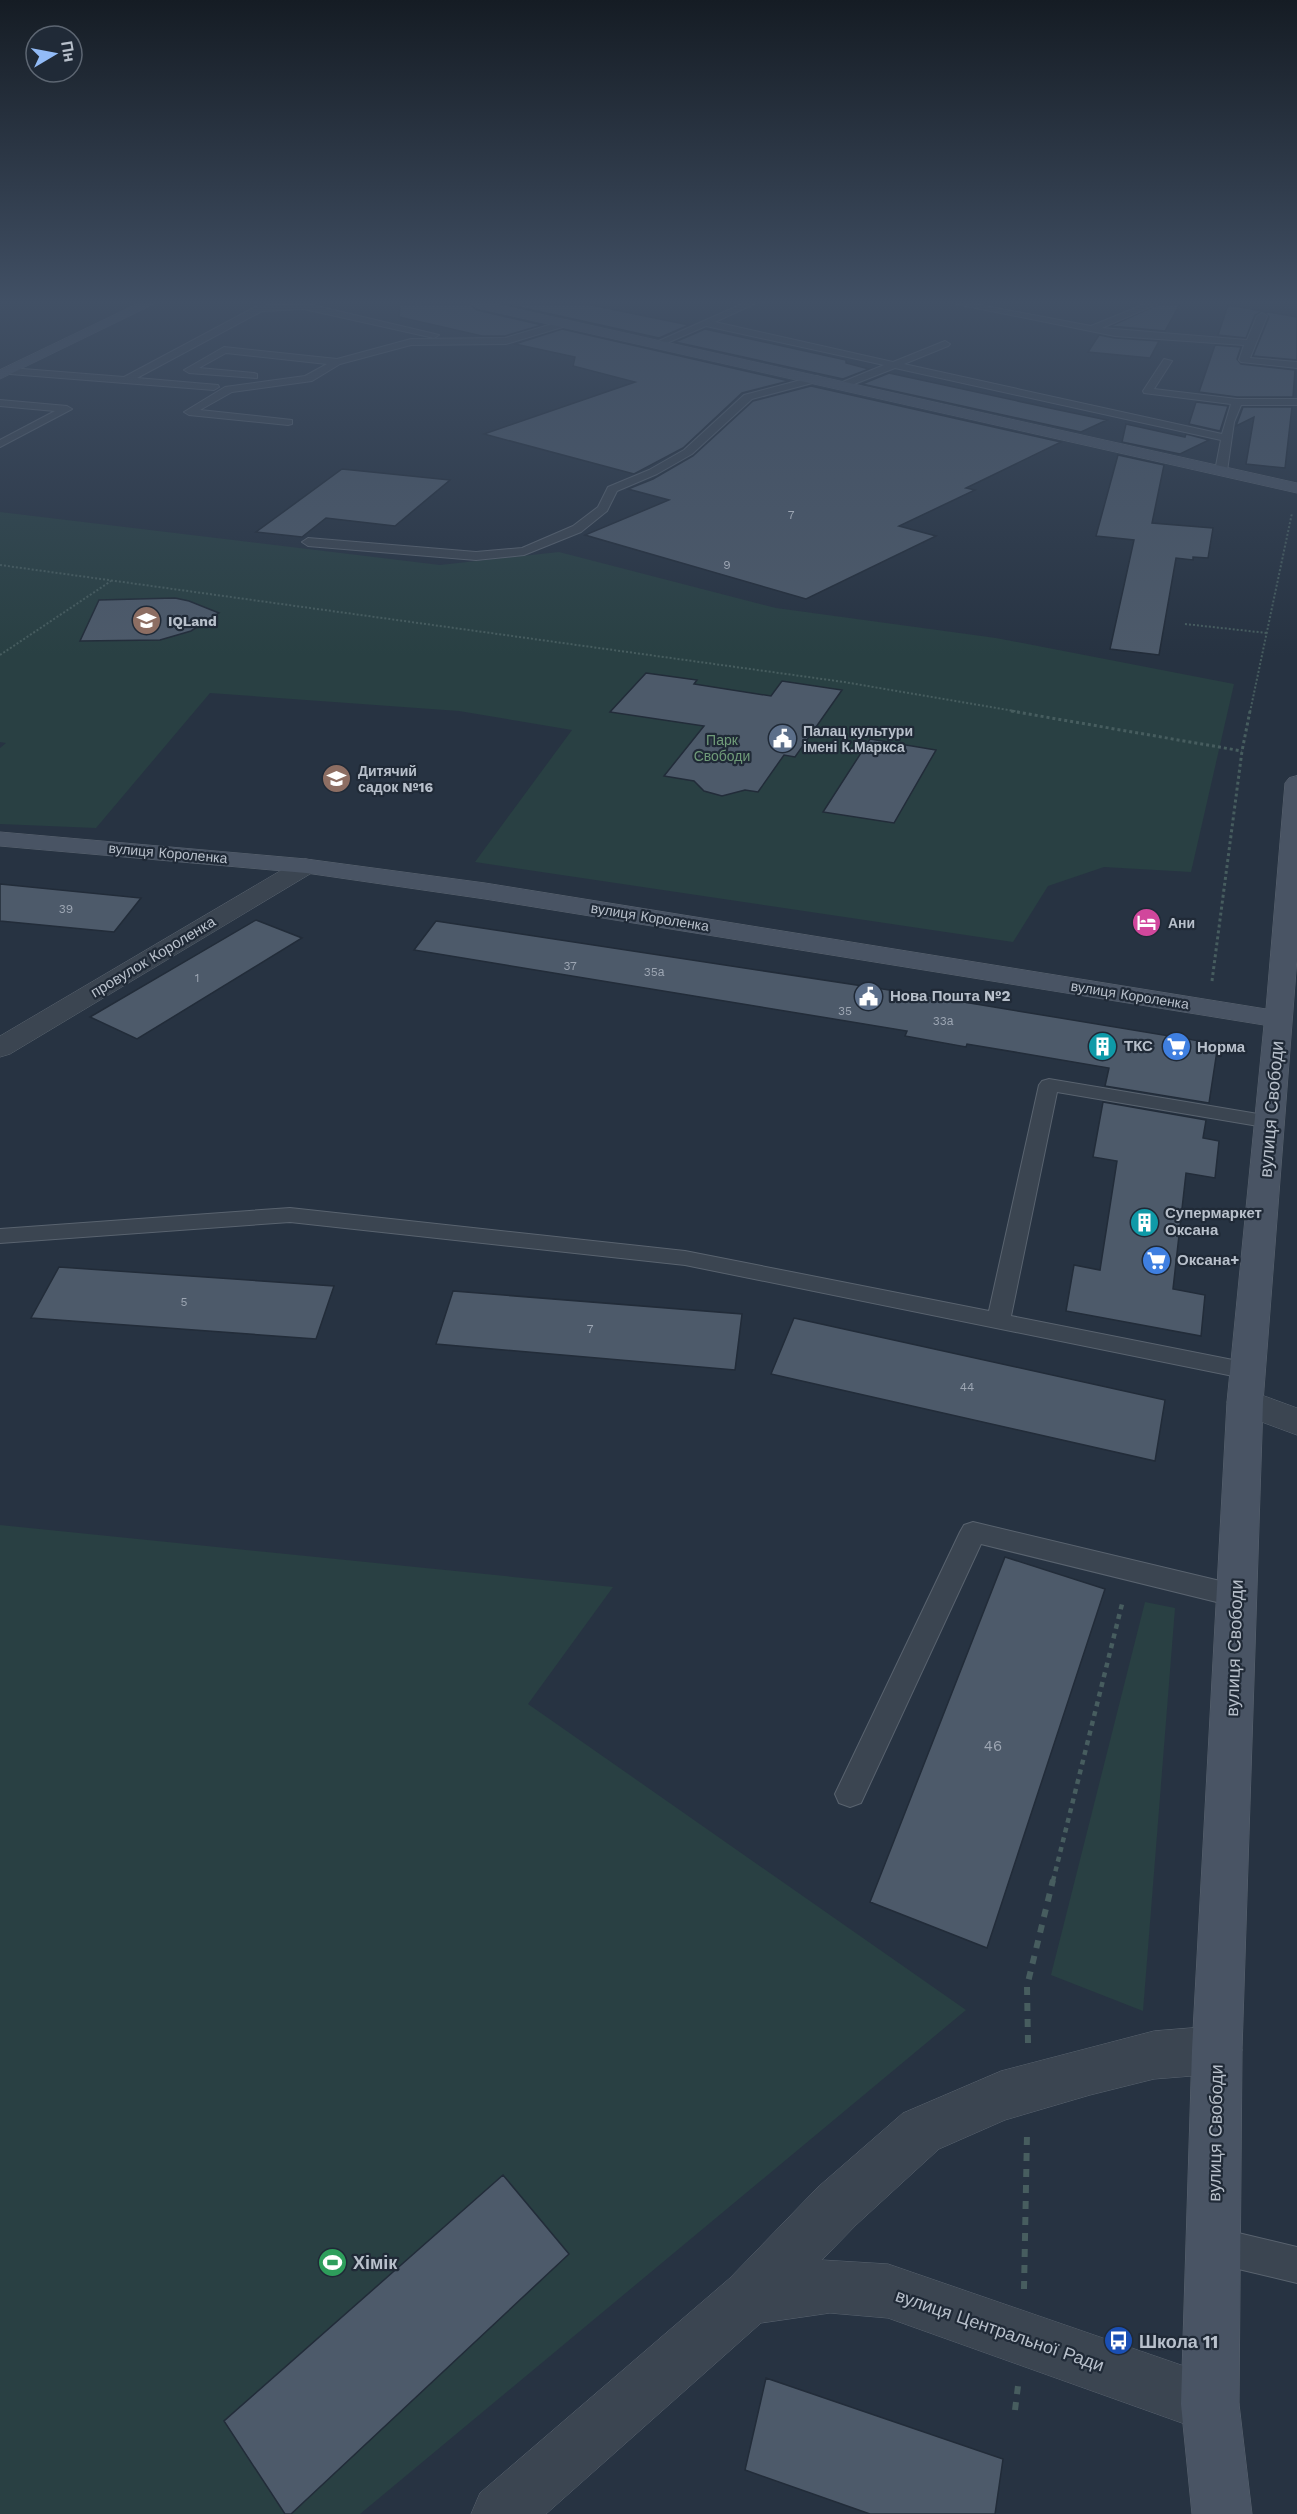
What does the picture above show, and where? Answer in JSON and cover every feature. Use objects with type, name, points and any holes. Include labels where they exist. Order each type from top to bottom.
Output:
[{"type":"main road","points":[[1003,421],[1297,488]]},
{"type":"main road","name":"вулиця Свободи","points":[[1222,2514],[1210,2404],[1217,2050],[1246,1387],[1270,1122],[1288,1019],[1297,783]]},
{"type":"main road","name":"вулиця Короленка","points":[[0,839],[306,866],[485,891],[1288,1019]]},
{"type":"street","name":"провулок Короленка","points":[[0,1048],[306,866]]},
{"type":"street","points":[[1246,1387],[1297,1422]]},
{"type":"street","points":[[501,2514],[749,2297],[837,2206],[921,2131],[1001,2096],[1154,2055],[1217,2050]]},
{"type":"street","name":"вулиця Центральної Ради","points":[[749,2297],[830,2286],[888,2291],[1210,2404]]},
{"type":"lane","points":[[0,444],[43,421]]},
{"type":"lane","points":[[281,421],[288,422]]},
{"type":"lane","points":[[308,542],[476,556],[524,551],[578,529],[603,509],[612,489],[653,472],[688,452],[721,421]]},
{"type":"lane","points":[[1151,421],[1226,438]]},
{"type":"lane","points":[[1221,471],[1229,421]]},
{"type":"lane","points":[[998,1321],[1049,1085],[1270,1122]]},
{"type":"lane","points":[[0,1236],[290,1215],[685,1258],[998,1321],[1246,1387]]},
{"type":"lane","points":[[850,1794],[973,1532],[1237,1596]]},
{"type":"lane","points":[[1213,2245],[1297,2265]]},
{"type":"path","points":[[1212,982],[1242,751],[1292,512]]},
{"type":"path","points":[[0,565],[844,682],[1242,751]]},
{"type":"path","points":[[0,655],[111,581]]},
{"type":"path","points":[[1185,624],[1267,633]]},
{"type":"path","points":[[1015,2410],[1023,2338],[1028,2089],[1027,1986],[1130,1570]]},
{"type":"green space","name":"Парк Свободи","points":[[0,512],[440,565],[559,552],[776,608],[996,638],[1234,684],[1191,872],[1104,867],[1048,886],[1013,942],[475,862],[572,730],[459,711],[210,693],[96,828],[0,824],[0,748],[6,743],[0,742]]},
{"type":"green space","name":"Хімік","points":[[0,1525],[613,1587],[528,1704],[966,2010],[360,2514],[0,2514]]},
{"type":"green space","points":[[1145,1602],[1175,1608],[1143,2011],[1051,1975]]},
{"type":"building","points":[[521,421],[712,421],[683,448],[634,474],[484,434]]},
{"type":"building","points":[[731,421],[969,421],[1061,442],[966,488],[975,490],[899,526],[936,536],[806,599],[585,535],[669,500],[628,489],[653,479],[693,456]]},
{"type":"building","points":[[1032,421],[1104,421],[1081,432]]},
{"type":"building","points":[[1190,421],[1223,421],[1220,431],[1189,424]]},
{"type":"building","points":[[1253,421],[1290,421],[1285,468],[1246,464]]},
{"type":"building","points":[[1126,424],[1209,440],[1180,454],[1122,442]]},
{"type":"building","points":[[1118,455],[1164,465],[1152,523],[1213,528],[1208,558],[1193,557],[1193,560],[1176,558],[1159,655],[1110,649],[1134,540],[1096,536]]},
{"type":"building","points":[[342,469],[450,480],[395,526],[326,518],[302,537],[256,532]]},
{"type":"building","name":"IQLand","points":[[175,598],[219,613],[191,631],[160,640],[80,641],[99,600]]},
{"type":"building","name":"Палац культури імені К.Маркса","points":[[646,673],[697,680],[694,684],[771,696],[782,681],[842,690],[795,757],[784,755],[758,792],[745,790],[722,796],[704,791],[694,781],[664,776],[704,726],[610,712]]},
{"type":"building","points":[[870,739],[936,750],[894,823],[823,812]]},
{"type":"building","points":[[0,884],[141,898],[114,932],[0,921]]},
{"type":"building","points":[[256,920],[302,938],[137,1039],[90,1017]]},
{"type":"building","points":[[436,921],[909,993],[1218,1044],[1209,1103],[1105,1086],[1109,1068],[967,1044],[966,1047],[905,1036],[907,1031],[414,950]]},
{"type":"building","name":"Супермаркет Оксана","points":[[1103,1102],[1206,1120],[1203,1138],[1219,1141],[1215,1178],[1186,1173],[1173,1289],[1205,1295],[1201,1336],[1066,1311],[1074,1265],[1100,1270],[1117,1161],[1093,1157]]},
{"type":"building","points":[[59,1267],[334,1286],[316,1339],[31,1318]]},
{"type":"building","points":[[453,1291],[742,1314],[735,1370],[436,1344]]},
{"type":"building","points":[[794,1318],[1165,1400],[1155,1461],[771,1374]]},
{"type":"building","points":[[1005,1557],[1105,1589],[987,1948],[870,1902]]},
{"type":"building","points":[[503,2175],[569,2254],[291,2514],[285,2514],[224,2421]]},
{"type":"building","points":[[766,2378],[1003,2459],[995,2514],[870,2514],[745,2470]]},
{"type":"place","name":"IQLand","points":[[147,621]]},
{"type":"place","name":"Палац культури імені К.Маркса","points":[[782,739]]},
{"type":"place","name":"Дитячий садок №16","points":[[337,779]]},
{"type":"place","name":"Ани","points":[[1147,923]]},
{"type":"place","name":"Нова Пошта №2","points":[[869,996]]},
{"type":"place","name":"ТКС","points":[[1103,1046]]},
{"type":"place","name":"Норма","points":[[1176,1047]]},
{"type":"place","name":"Супермаркет Оксана","points":[[1144,1222]]},
{"type":"place","name":"Оксана+","points":[[1156,1260]]},
{"type":"place","name":"Хімік","points":[[332,2262]]},
{"type":"place","name":"Школа 11","points":[[1118,2341]]}]
